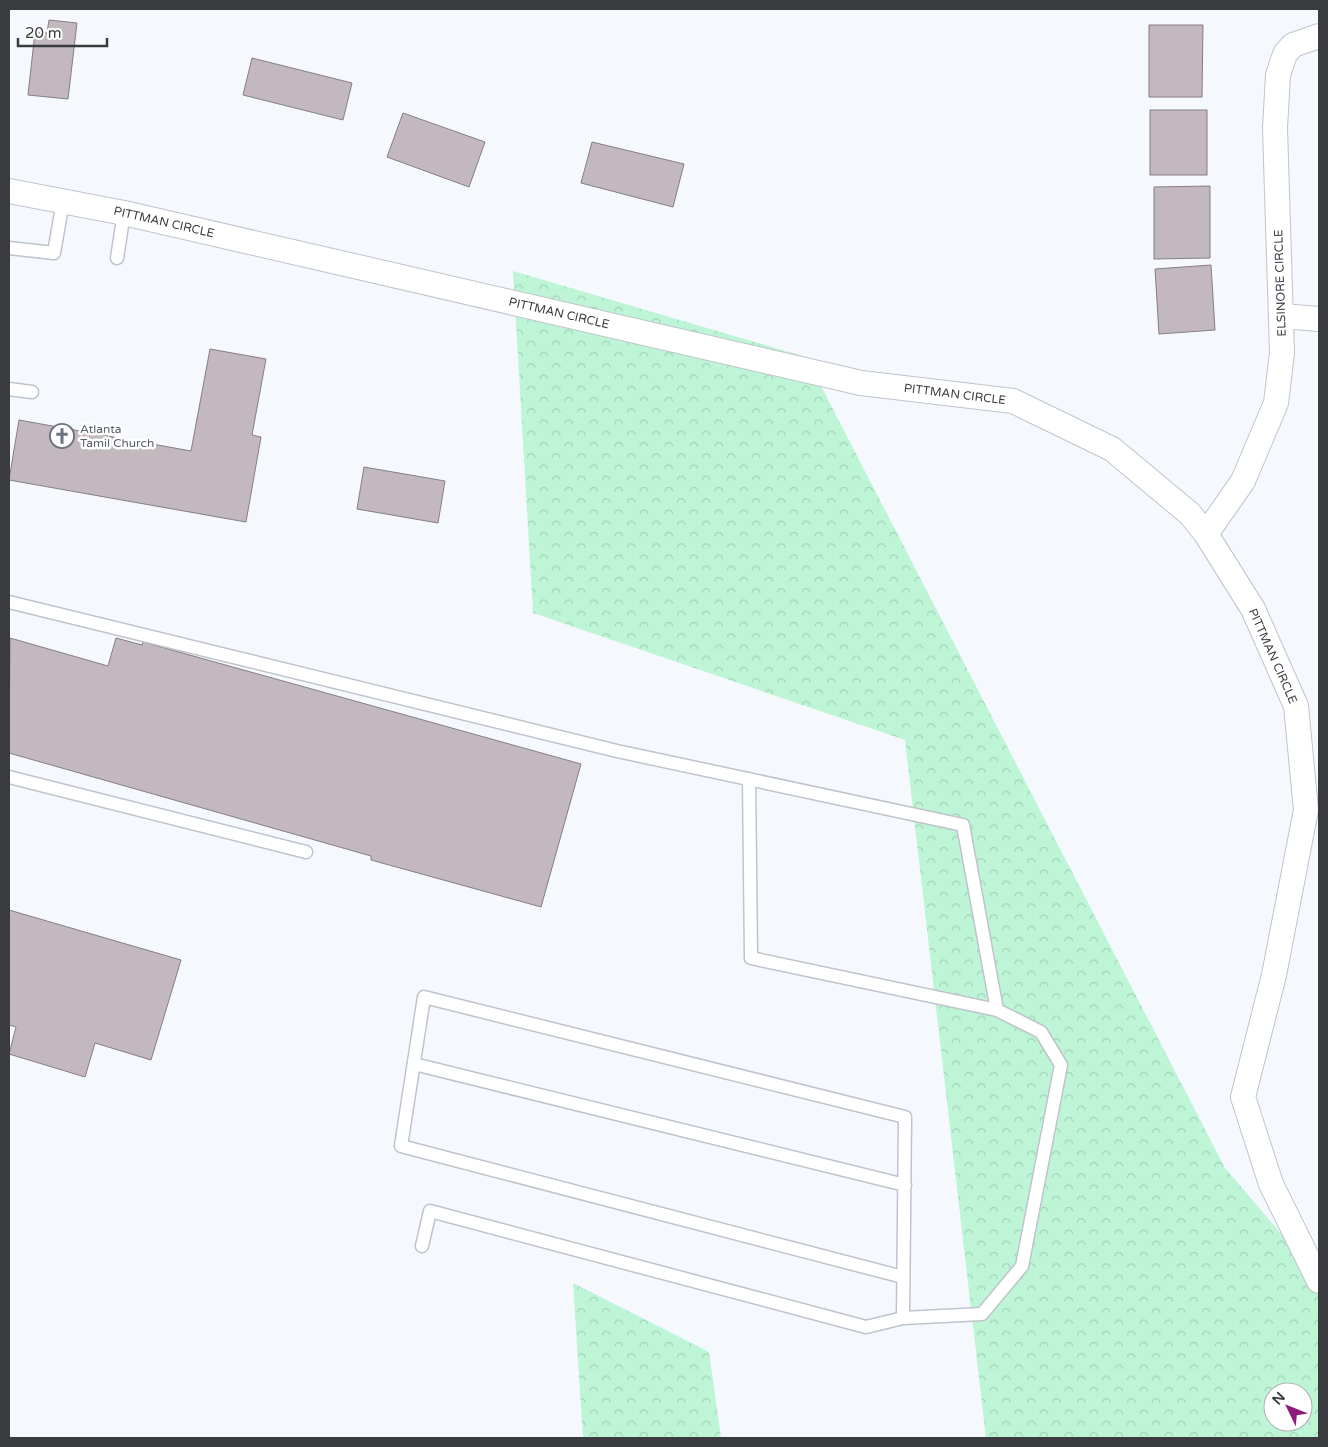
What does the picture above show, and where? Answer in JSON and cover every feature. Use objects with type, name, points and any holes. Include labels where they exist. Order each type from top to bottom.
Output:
[{"type":"street","name":"ELSINORE CIRCLE","points":[[1206,534],[1242,481],[1276,404],[1282,353],[1275,128],[1278,75],[1285,54],[1293,45],[1319,36]]},
{"type":"street","name":"PITTMAN CIRCLE","points":[[9,191],[124,213],[861,384],[1013,401],[1112,449],[1190,514],[1206,534],[1253,609],[1296,706],[1306,810],[1274,975],[1243,1097],[1271,1184],[1319,1281]]},
{"type":"street","points":[[1281,316],[1319,319]]},
{"type":"lane","points":[[9,248],[54,254],[63,201]]},
{"type":"lane","points":[[117,258],[124,213]]},
{"type":"lane","points":[[9,389],[32,392]]},
{"type":"lane","points":[[9,602],[617,751],[963,825],[998,1010]]},
{"type":"lane","points":[[9,777],[306,852]]},
{"type":"lane","points":[[422,1246],[430,1211],[866,1327],[903,1318],[982,1314],[1022,1266],[1061,1065],[1041,1032],[998,1010],[751,958],[749,779]]},
{"type":"lane","points":[[903,1276],[401,1146],[424,997],[905,1117],[903,1318]]},
{"type":"lane","points":[[414,1064],[905,1185]]},
{"type":"green space","points":[[513,271],[806,357],[1225,1168],[1319,1278],[1319,1438],[986,1438],[905,740],[533,613]]},
{"type":"green space","points":[[573,1283],[709,1352],[721,1438],[583,1438]]},
{"type":"building","points":[[49,20],[77,23],[68,99],[28,95],[35,32],[47,33]]},
{"type":"building","points":[[1149,25],[1203,25],[1202,97],[1149,97]]},
{"type":"building","points":[[252,58],[352,83],[343,120],[243,95]]},
{"type":"building","points":[[1150,110],[1207,110],[1207,175],[1150,175]]},
{"type":"building","points":[[403,113],[485,142],[469,187],[387,157]]},
{"type":"building","points":[[592,142],[684,164],[673,207],[581,183]]},
{"type":"building","points":[[1210,186],[1210,258],[1154,259],[1154,187]]},
{"type":"building","points":[[1211,265],[1215,330],[1159,334],[1155,269]]},
{"type":"building","name":"Atlanta Tamil Church","points":[[210,349],[266,359],[252,435],[261,437],[246,522],[9,480],[19,420],[191,451]]},
{"type":"building","points":[[364,467],[445,481],[438,523],[357,509]]},
{"type":"building","points":[[10,638],[108,666],[116,638],[142,645],[143,642],[581,764],[541,907],[371,860],[371,856],[9,753]]},
{"type":"building","points":[[9,910],[181,960],[151,1060],[95,1043],[85,1077],[9,1054],[16,1027],[9,1025]]},
{"type":"place","name":"Atlanta Tamil Church","points":[[62,436]]}]
